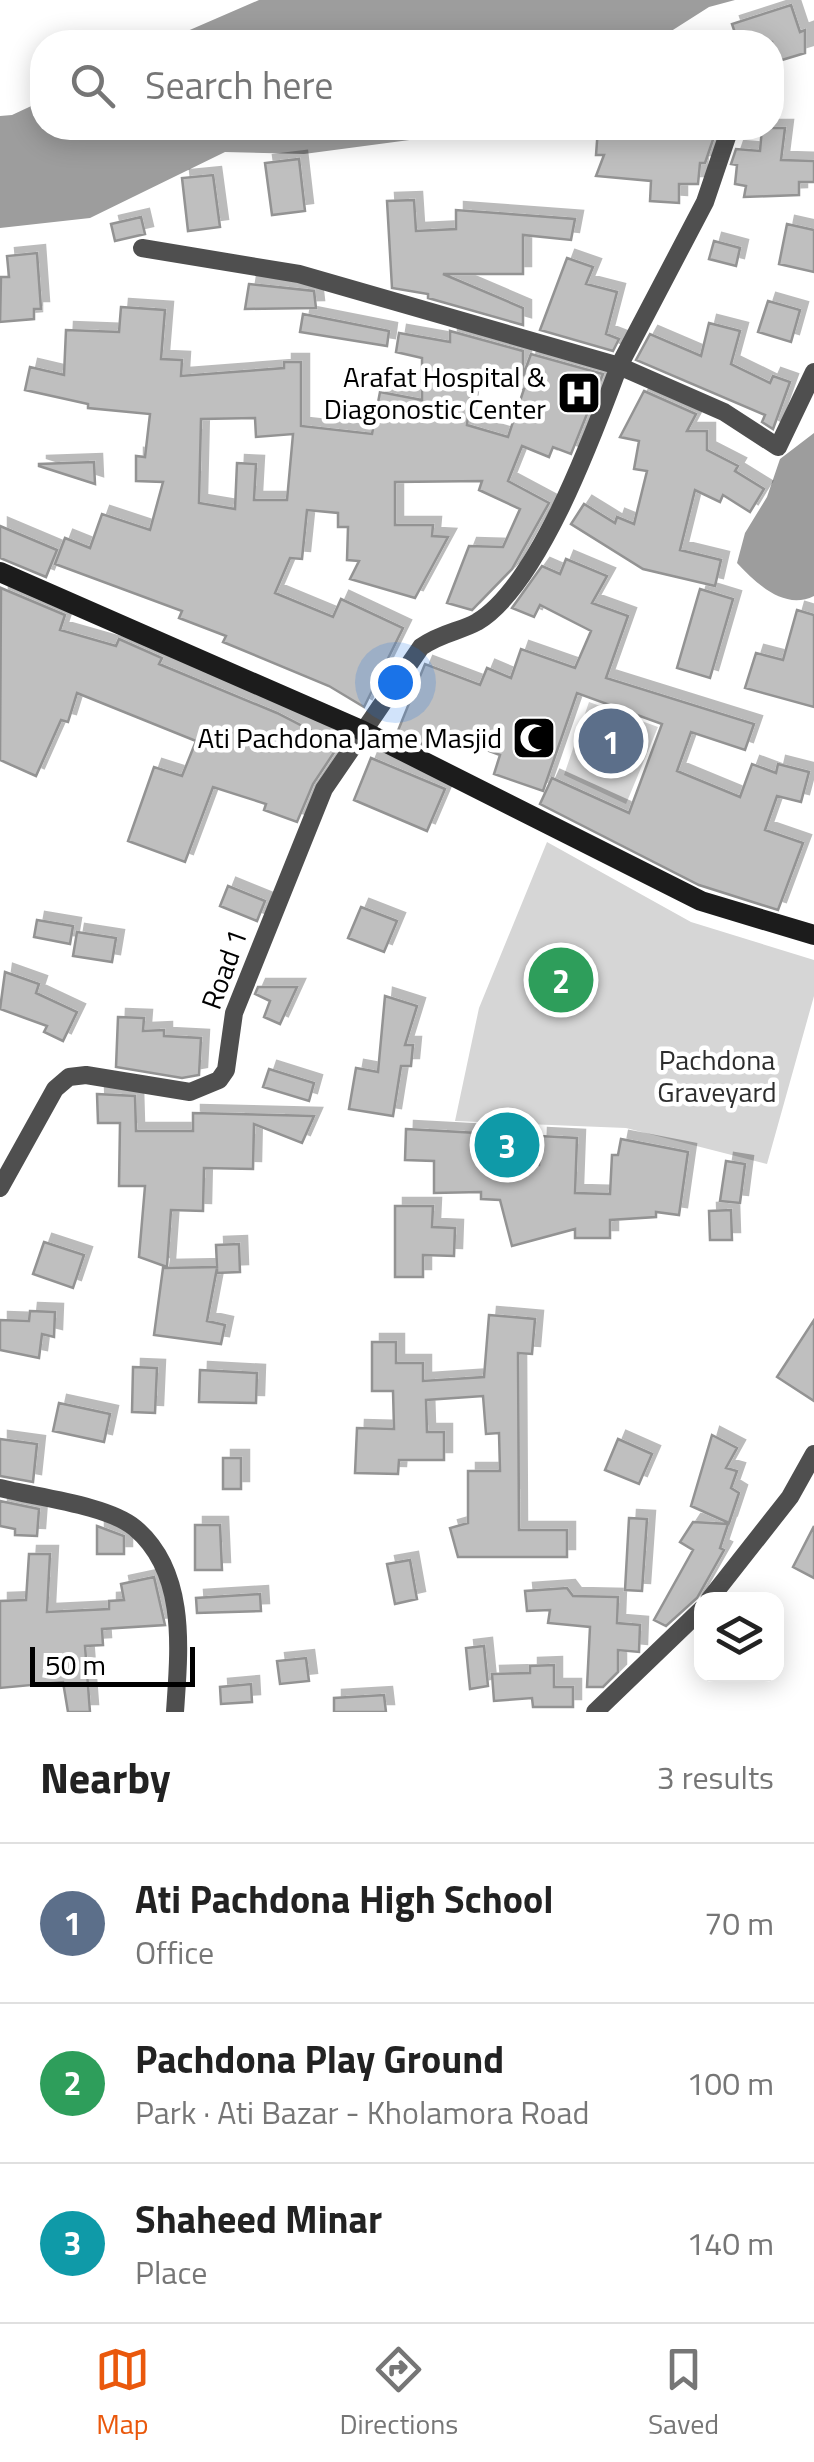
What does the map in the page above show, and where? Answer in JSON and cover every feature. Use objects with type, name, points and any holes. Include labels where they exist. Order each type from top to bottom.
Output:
[{"type":"main road","points":[[0,572],[362,730],[701,901],[814,935]]},
{"type":"street","points":[[362,730],[421,647],[444,631],[476,622],[525,570],[588,448],[619,366],[705,202],[726,140]]},
{"type":"street","points":[[142,248],[299,274],[619,366],[724,412],[778,447],[814,372]]},
{"type":"street","name":"Road 1","points":[[0,1188],[55,1089],[69,1077],[86,1075],[190,1092],[219,1080],[226,1070],[234,1014],[324,789],[362,730]]},
{"type":"street","points":[[715,1592],[790,1497],[814,1454]]},
{"type":"street","points":[[0,1488],[108,1514],[134,1527],[156,1556],[178,1610],[175,1712]]},
{"type":"street","points":[[595,1712],[694,1617]]},
{"type":"green space","points":[[589,702],[658,727],[626,804],[564,775]]},
{"type":"green space","name":"Pachdona Graveyard","points":[[547,842],[691,922],[814,960],[814,996],[767,1164],[626,1128],[455,1121],[479,1008]]},
{"type":"shaded area","points":[[259,0],[735,0],[709,7],[673,30],[190,30]]},
{"type":"shaded area","points":[[30,107],[30,140],[410,140],[304,154],[225,152],[90,218],[0,228],[0,116]]},
{"type":"shaded area","points":[[814,433],[814,596],[792,600],[771,593],[737,563],[745,533],[767,497],[780,459]]},
{"type":"building","points":[[791,5],[800,32],[805,30],[805,53],[784,59],[784,30],[734,30],[732,24]]},
{"type":"building","points":[[597,140],[713,140],[705,163],[700,163],[698,184],[679,184],[679,203],[650,201],[651,181],[596,176],[604,155],[596,155]]},
{"type":"building","points":[[761,140],[784,140],[781,160],[814,161],[814,182],[799,182],[799,195],[744,197],[746,186],[735,184],[737,165],[731,164],[736,149],[760,151]]},
{"type":"building","points":[[299,159],[305,211],[272,215],[265,163]]},
{"type":"building","points":[[213,175],[220,227],[188,231],[182,178]]},
{"type":"building","points":[[414,200],[416,231],[456,229],[456,210],[575,219],[571,240],[523,235],[523,274],[443,274],[523,308],[523,325],[428,298],[428,294],[392,288],[387,201]]},
{"type":"building","points":[[141,217],[145,234],[115,241],[111,224]]},
{"type":"building","points":[[787,224],[814,230],[814,272],[779,264]]},
{"type":"building","points":[[714,241],[740,248],[736,266],[709,259]]},
{"type":"building","points":[[37,253],[41,309],[34,309],[34,319],[0,322],[1,277],[9,277],[7,256]]},
{"type":"building","points":[[567,258],[593,267],[586,284],[617,292],[606,334],[619,339],[613,351],[540,330]]},
{"type":"building","points":[[249,284],[314,291],[316,308],[245,309]]},
{"type":"building","points":[[768,301],[800,310],[791,342],[758,332]]},
{"type":"building","points":[[121,307],[165,310],[161,359],[182,360],[181,376],[284,368],[284,362],[301,362],[301,426],[372,434],[380,392],[422,400],[422,358],[396,352],[399,333],[450,342],[450,331],[523,351],[523,376],[531,354],[603,374],[571,454],[553,447],[549,457],[522,446],[508,481],[549,503],[512,569],[472,610],[447,603],[469,546],[503,547],[520,509],[479,490],[482,481],[395,482],[395,525],[433,525],[432,536],[448,537],[415,598],[350,579],[359,561],[347,560],[348,527],[338,527],[338,513],[307,510],[302,559],[290,558],[275,593],[333,617],[341,599],[403,628],[364,707],[329,686],[223,642],[226,636],[179,618],[182,611],[55,564],[65,538],[90,548],[102,514],[150,530],[163,482],[136,481],[136,456],[145,457],[150,414],[88,408],[88,404],[25,390],[30,367],[64,375],[66,330],[119,332]],"holes":[[[472,380],[524,389],[508,437],[467,425]],[[255,418],[256,437],[293,434],[287,500],[254,500],[256,464],[237,463],[235,509],[199,503],[201,419]]]},
{"type":"building","points":[[303,314],[389,331],[387,346],[300,332]]},
{"type":"building","points":[[709,323],[740,331],[731,364],[770,383],[773,376],[790,382],[773,429],[762,422],[765,415],[636,360],[650,334],[701,356]]},
{"type":"building","points":[[644,391],[696,414],[687,431],[707,431],[707,450],[738,466],[735,471],[764,489],[750,512],[723,495],[720,502],[695,490],[680,550],[721,560],[715,586],[643,569],[571,524],[584,504],[615,523],[617,517],[634,524],[647,471],[634,469],[639,441],[620,437]]},
{"type":"building","points":[[94,462],[95,484],[39,466],[39,464]]},
{"type":"building","points":[[0,526],[57,550],[46,577],[0,558]]},
{"type":"building","points":[[566,559],[607,576],[592,603],[628,616],[606,678],[754,724],[745,750],[691,732],[677,771],[740,797],[752,764],[776,773],[778,764],[809,772],[801,802],[777,796],[765,830],[803,843],[778,910],[699,885],[540,804],[552,778],[629,813],[662,724],[577,693],[543,791],[494,774],[500,755],[433,730],[426,746],[397,733],[425,664],[480,685],[487,668],[511,678],[521,649],[575,668],[591,631],[540,605],[534,617],[512,608],[542,566],[560,574]]},
{"type":"building","points":[[1,588],[65,615],[60,630],[116,646],[119,639],[162,658],[159,664],[277,713],[339,745],[313,784],[297,822],[264,810],[266,804],[213,787],[185,862],[128,841],[154,767],[182,776],[196,741],[77,693],[68,722],[61,720],[36,776],[0,760]]},
{"type":"building","points":[[700,589],[733,599],[710,678],[677,668]]},
{"type":"building","points":[[797,610],[814,615],[814,707],[745,688],[756,653],[783,660]]},
{"type":"building","points":[[371,758],[445,789],[427,831],[354,800]]},
{"type":"building","points":[[228,886],[265,901],[257,921],[220,906]]},
{"type":"building","points":[[361,907],[397,921],[384,952],[348,938]]},
{"type":"building","points":[[37,920],[73,926],[70,944],[34,937]]},
{"type":"building","points":[[77,932],[116,938],[112,962],[73,956]]},
{"type":"building","points":[[5,972],[39,984],[36,993],[77,1012],[63,1041],[44,1032],[47,1026],[0,1009]]},
{"type":"building","points":[[258,987],[297,987],[280,1024],[264,1017],[270,1001],[255,994]]},
{"type":"building","points":[[385,996],[417,1006],[405,1045],[413,1045],[411,1066],[401,1066],[393,1116],[349,1109],[356,1068],[378,1072]]},
{"type":"building","points":[[118,1017],[144,1018],[143,1031],[164,1030],[164,1036],[201,1038],[199,1075],[182,1078],[116,1067]]},
{"type":"building","points":[[269,1069],[314,1083],[309,1101],[263,1087]]},
{"type":"building","points":[[97,1094],[135,1096],[136,1131],[193,1131],[193,1113],[314,1116],[302,1143],[254,1124],[253,1169],[204,1168],[203,1211],[171,1210],[167,1267],[139,1257],[145,1186],[119,1186],[120,1123],[98,1123]]},
{"type":"building","points":[[406,1129],[478,1133],[477,1162],[539,1165],[540,1136],[577,1138],[575,1193],[610,1194],[612,1155],[618,1155],[621,1139],[688,1152],[679,1215],[656,1212],[656,1217],[610,1220],[610,1238],[575,1238],[575,1229],[512,1246],[500,1200],[481,1199],[481,1192],[434,1193],[434,1161],[405,1160]]},
{"type":"building","points":[[726,1161],[745,1164],[740,1203],[720,1201]]},
{"type":"building","points":[[395,1206],[433,1206],[432,1227],[455,1228],[454,1256],[423,1255],[423,1277],[395,1277]]},
{"type":"building","points":[[731,1210],[732,1240],[710,1240],[709,1211]]},
{"type":"building","points":[[44,1242],[84,1255],[73,1288],[33,1274]]},
{"type":"building","points":[[239,1244],[240,1272],[217,1273],[217,1268],[207,1321],[225,1325],[221,1344],[154,1335],[163,1268],[217,1267],[216,1245]]},
{"type":"building","points":[[30,1311],[55,1312],[54,1337],[42,1334],[39,1358],[0,1350],[0,1320],[29,1321]]},
{"type":"building","points":[[489,1315],[535,1319],[532,1354],[518,1353],[519,1530],[567,1530],[567,1557],[458,1557],[450,1528],[468,1523],[468,1471],[500,1471],[499,1433],[486,1434],[483,1396],[426,1400],[427,1432],[444,1432],[444,1460],[399,1460],[398,1474],[355,1473],[357,1428],[394,1429],[393,1391],[372,1391],[372,1342],[396,1342],[396,1363],[423,1363],[423,1381],[484,1377]]},
{"type":"building","points":[[814,1320],[814,1401],[777,1377]]},
{"type":"building","points":[[133,1367],[157,1368],[155,1413],[132,1412]]},
{"type":"building","points":[[200,1370],[257,1373],[256,1403],[199,1402]]},
{"type":"building","points":[[59,1403],[110,1414],[104,1442],[53,1431]]},
{"type":"building","points":[[712,1435],[737,1448],[726,1468],[737,1471],[731,1488],[739,1493],[729,1523],[691,1506]]},
{"type":"building","points":[[0,1439],[37,1444],[33,1482],[0,1476]]},
{"type":"building","points":[[618,1439],[652,1454],[639,1484],[605,1470]]},
{"type":"building","points":[[223,1458],[241,1458],[241,1489],[223,1489]]},
{"type":"building","points":[[0,1501],[39,1509],[37,1536],[15,1535],[15,1529],[0,1526]]},
{"type":"building","points":[[629,1518],[647,1519],[642,1591],[625,1590]]},
{"type":"building","points":[[693,1522],[728,1524],[720,1548],[724,1550],[700,1592],[694,1592],[694,1601],[666,1626],[654,1620],[693,1550],[680,1542]]},
{"type":"building","points":[[195,1525],[220,1525],[222,1570],[195,1570]]},
{"type":"building","points":[[97,1526],[124,1536],[124,1554],[97,1554]]},
{"type":"building","points":[[814,1526],[814,1578],[793,1567]]},
{"type":"building","points":[[29,1554],[50,1554],[47,1612],[109,1609],[109,1601],[124,1600],[121,1584],[154,1577],[165,1625],[102,1629],[103,1645],[85,1646],[90,1712],[68,1712],[63,1682],[0,1688],[0,1601],[26,1600]]},
{"type":"building","points":[[410,1560],[417,1599],[395,1604],[387,1564]]},
{"type":"building","points":[[567,1588],[573,1596],[618,1597],[617,1623],[640,1625],[639,1652],[618,1650],[618,1672],[603,1687],[587,1687],[590,1627],[548,1623],[550,1610],[527,1611],[525,1591]]},
{"type":"building","points":[[260,1594],[261,1611],[197,1613],[196,1598]]},
{"type":"building","points":[[484,1646],[488,1686],[470,1689],[466,1648]]},
{"type":"building","points":[[306,1658],[309,1681],[280,1684],[277,1661]]},
{"type":"building","points":[[554,1665],[554,1687],[573,1687],[573,1707],[533,1707],[532,1698],[494,1701],[492,1674],[530,1673],[530,1666]]},
{"type":"building","points":[[251,1684],[252,1702],[221,1704],[220,1687]]},
{"type":"building","points":[[384,1695],[386,1712],[334,1712],[334,1698]]},
{"type":"place","name":"Arafat Hospital & Diagonostic Center","points":[[579,393]]},
{"type":"place","name":"Ati Pachdona Jame Masjid","points":[[534,738]]},
{"type":"place","name":"Ati Pachdona High School","points":[[611,741]]},
{"type":"place","name":"Pachdona Play Ground","points":[[561,980]]},
{"type":"place","name":"Shaheed Minar","points":[[507,1145]]}]
